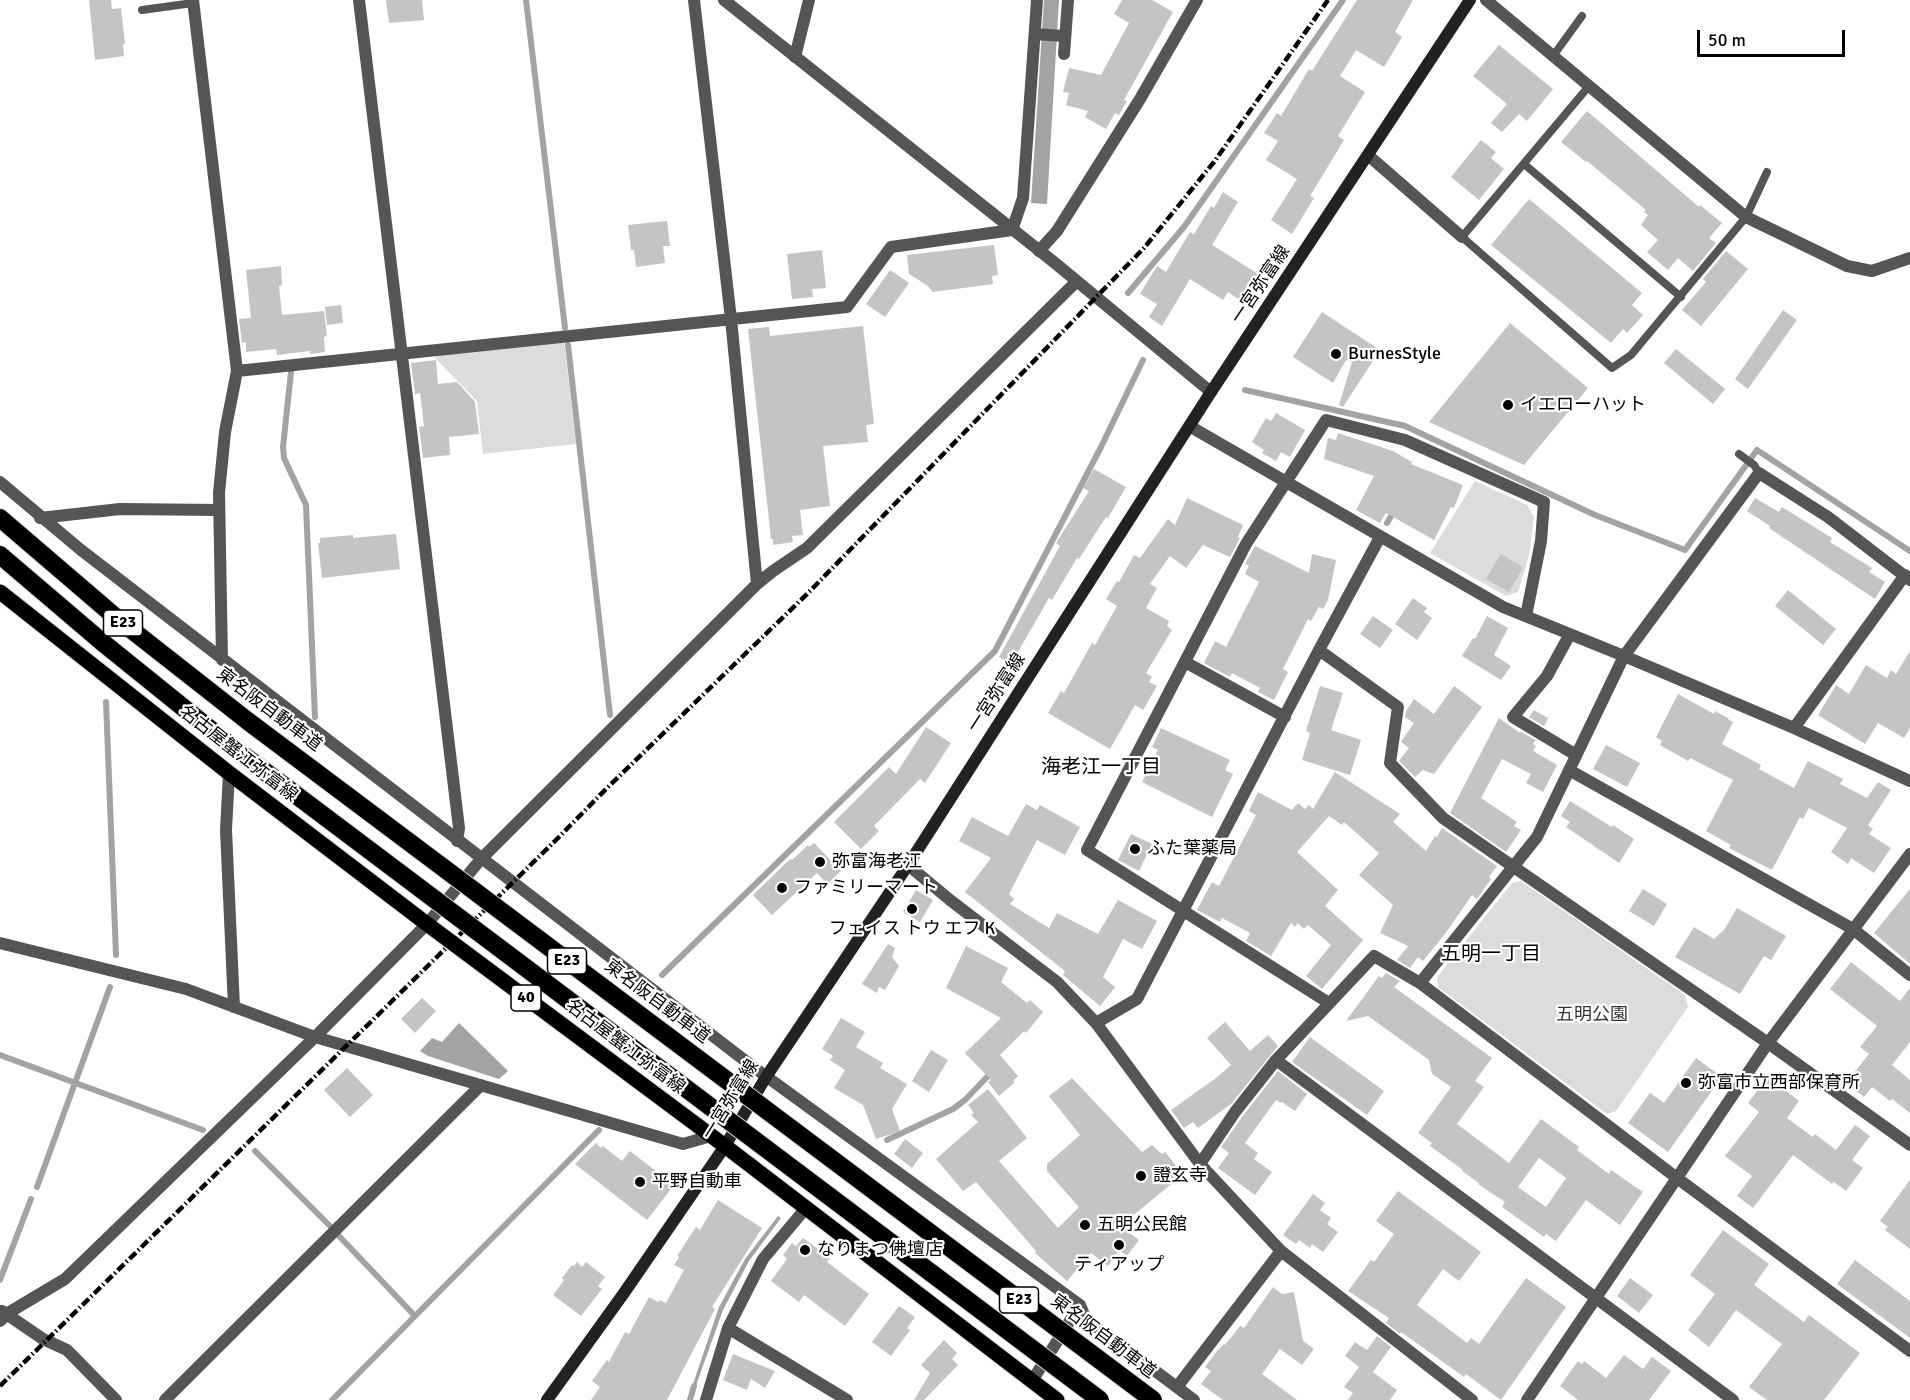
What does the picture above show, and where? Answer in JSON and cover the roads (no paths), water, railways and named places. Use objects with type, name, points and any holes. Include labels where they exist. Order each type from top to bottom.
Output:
[{"type":"highway","name":"東名阪自動車道","points":[[0,518],[119,620],[249,722],[1153,1400]]},
{"type":"highway","name":"E23","points":[[0,555],[102,642],[231,746],[1100,1400]]},
{"type":"main road","name":"一宮弥富線","points":[[547,1400],[725,1146],[766,1077],[908,865],[1211,392],[1470,0]]},
{"type":"main road","name":"名古屋蟹江弥富線","points":[[0,592],[427,924],[725,1146],[1057,1400]]},
{"type":"street","points":[[359,0],[459,828],[457,841]]},
{"type":"street","points":[[694,0],[731,319],[758,584]]},
{"type":"street","points":[[724,0],[1039,251],[1211,392]]},
{"type":"street","points":[[795,57],[810,0]]},
{"type":"street","points":[[1012,230],[1023,198],[1037,34],[1037,0]]},
{"type":"street","points":[[1064,54],[1062,36],[1068,0]]},
{"type":"street","points":[[1039,251],[1057,231],[1140,99],[1197,0]]},
{"type":"street","points":[[1486,0],[1746,218],[1847,266],[1872,271],[1910,258]]},
{"type":"street","points":[[193,2],[237,371],[225,432],[219,493],[222,660]]},
{"type":"street","points":[[1037,34],[1062,36]]},
{"type":"street","points":[[1368,156],[1462,237]]},
{"type":"street","points":[[237,371],[847,307],[891,247],[1012,230]]},
{"type":"street","points":[[116,1400],[67,1350],[3,1315],[65,1279],[315,1037],[427,924],[481,859],[758,584],[807,548],[1076,282]]},
{"type":"street","points":[[1329,1003],[1087,850],[1246,544],[1326,420],[1405,440],[1544,502],[1541,541],[1526,616]]},
{"type":"street","points":[[1191,426],[1503,607],[1794,728],[1910,781]]},
{"type":"street","points":[[1420,983],[1538,837],[1624,656],[1756,469],[1828,517],[1907,577],[1794,728]]},
{"type":"street","points":[[0,482],[40,518],[457,841],[766,1077],[1080,1305],[1086,1319],[1194,1400]]},
{"type":"street","points":[[40,518],[120,509],[219,510]]},
{"type":"street","points":[[1096,1023],[1137,999],[1380,537]]},
{"type":"street","points":[[1570,634],[1547,676],[1513,717],[1576,756]]},
{"type":"street","points":[[1319,650],[1398,707],[1390,763],[1443,818],[1768,1043],[1910,1145]]},
{"type":"street","points":[[1185,662],[1285,717]]},
{"type":"street","points":[[1569,770],[1853,929],[1910,975]]},
{"type":"street","points":[[229,772],[226,830],[234,1007]]},
{"type":"street","points":[[1527,1400],[1768,1043],[1910,854]]},
{"type":"street","points":[[908,865],[1058,982],[1096,1023],[1200,1164],[1281,1251],[1472,1400]]},
{"type":"street","points":[[0,943],[186,989],[315,1037],[683,1144],[711,1136]]},
{"type":"street","points":[[1200,1164],[1235,1112],[1276,1060],[1374,956],[1420,983],[1910,1351]]},
{"type":"street","points":[[1276,1060],[1733,1400]]},
{"type":"street","points":[[165,1400],[481,1085]]},
{"type":"street","points":[[706,1400],[728,1328],[763,1259],[806,1208]]},
{"type":"street","points":[[1177,1387],[1281,1251]]},
{"type":"street","points":[[1032,1381],[1080,1305]]},
{"type":"street","points":[[728,1328],[845,1399]]},
{"type":"lane","points":[[142,10],[193,2]]},
{"type":"lane","points":[[1553,56],[1582,16]]},
{"type":"lane","points":[[1589,86],[1462,237],[1612,368],[1631,356],[1746,218],[1767,172]]},
{"type":"lane","points":[[1524,164],[1681,297]]},
{"type":"lane","points":[[1739,454],[1756,469]]},
{"type":"waterway","points":[[526,0],[565,328]]},
{"type":"waterway","points":[[1128,293],[1184,227],[1343,0]]},
{"type":"waterway","points":[[568,345],[610,715]]},
{"type":"waterway","points":[[662,975],[995,651],[1101,447],[1143,360]]},
{"type":"waterway","points":[[291,372],[283,447],[284,458],[306,505],[315,717]]},
{"type":"waterway","points":[[1245,390],[1405,426],[1595,515],[1685,550],[1757,450],[1910,551]]},
{"type":"waterway","points":[[1387,523],[1394,511]]},
{"type":"waterway","points":[[106,702],[116,955]]},
{"type":"waterway","points":[[37,1187],[110,987]]},
{"type":"waterway","points":[[0,1055],[203,1130]]},
{"type":"waterway","points":[[887,1140],[953,1109],[989,1075]]},
{"type":"waterway","points":[[332,1400],[599,1130]]},
{"type":"waterway","points":[[255,1151],[330,1226]]},
{"type":"waterway","points":[[0,1280],[31,1199]]},
{"type":"waterway","points":[[339,1236],[415,1316]]},
{"type":"waterway","points":[[690,1400],[694,1386]]},
{"type":"railway","points":[[0,1386],[809,592],[1144,248],[1214,162],[1328,0]]},
{"type":"place","name":"BurnesStyle","points":[[1336,354]]},
{"type":"place","name":"イエローハット","points":[[1508,405]]},
{"type":"place","name":"ふた葉薬局","points":[[1135,849]]},
{"type":"place","name":"弥富海老江","points":[[820,862]]},
{"type":"place","name":"ファミリーマート","points":[[782,888]]},
{"type":"place","name":"フェイス トウ エフ K","points":[[912,909]]},
{"type":"place","name":"弥富市立西部保育所","points":[[1686,1083]]},
{"type":"place","name":"證玄寺","points":[[1141,1176]]},
{"type":"place","name":"平野自動車","points":[[640,1182]]},
{"type":"place","name":"五明公民館","points":[[1085,1225]]},
{"type":"place","name":"ティアップ","points":[[1119,1245]]},
{"type":"place","name":"なりまつ佛壇店","points":[[805,1250]]},
{"type":"district","name":"海老江一丁目","points":[[1101,768]]},
{"type":"district","name":"五明一丁目","points":[[1491,955]]},
{"type":"park label","name":"五明公園","points":[[1592,1015]]}]
